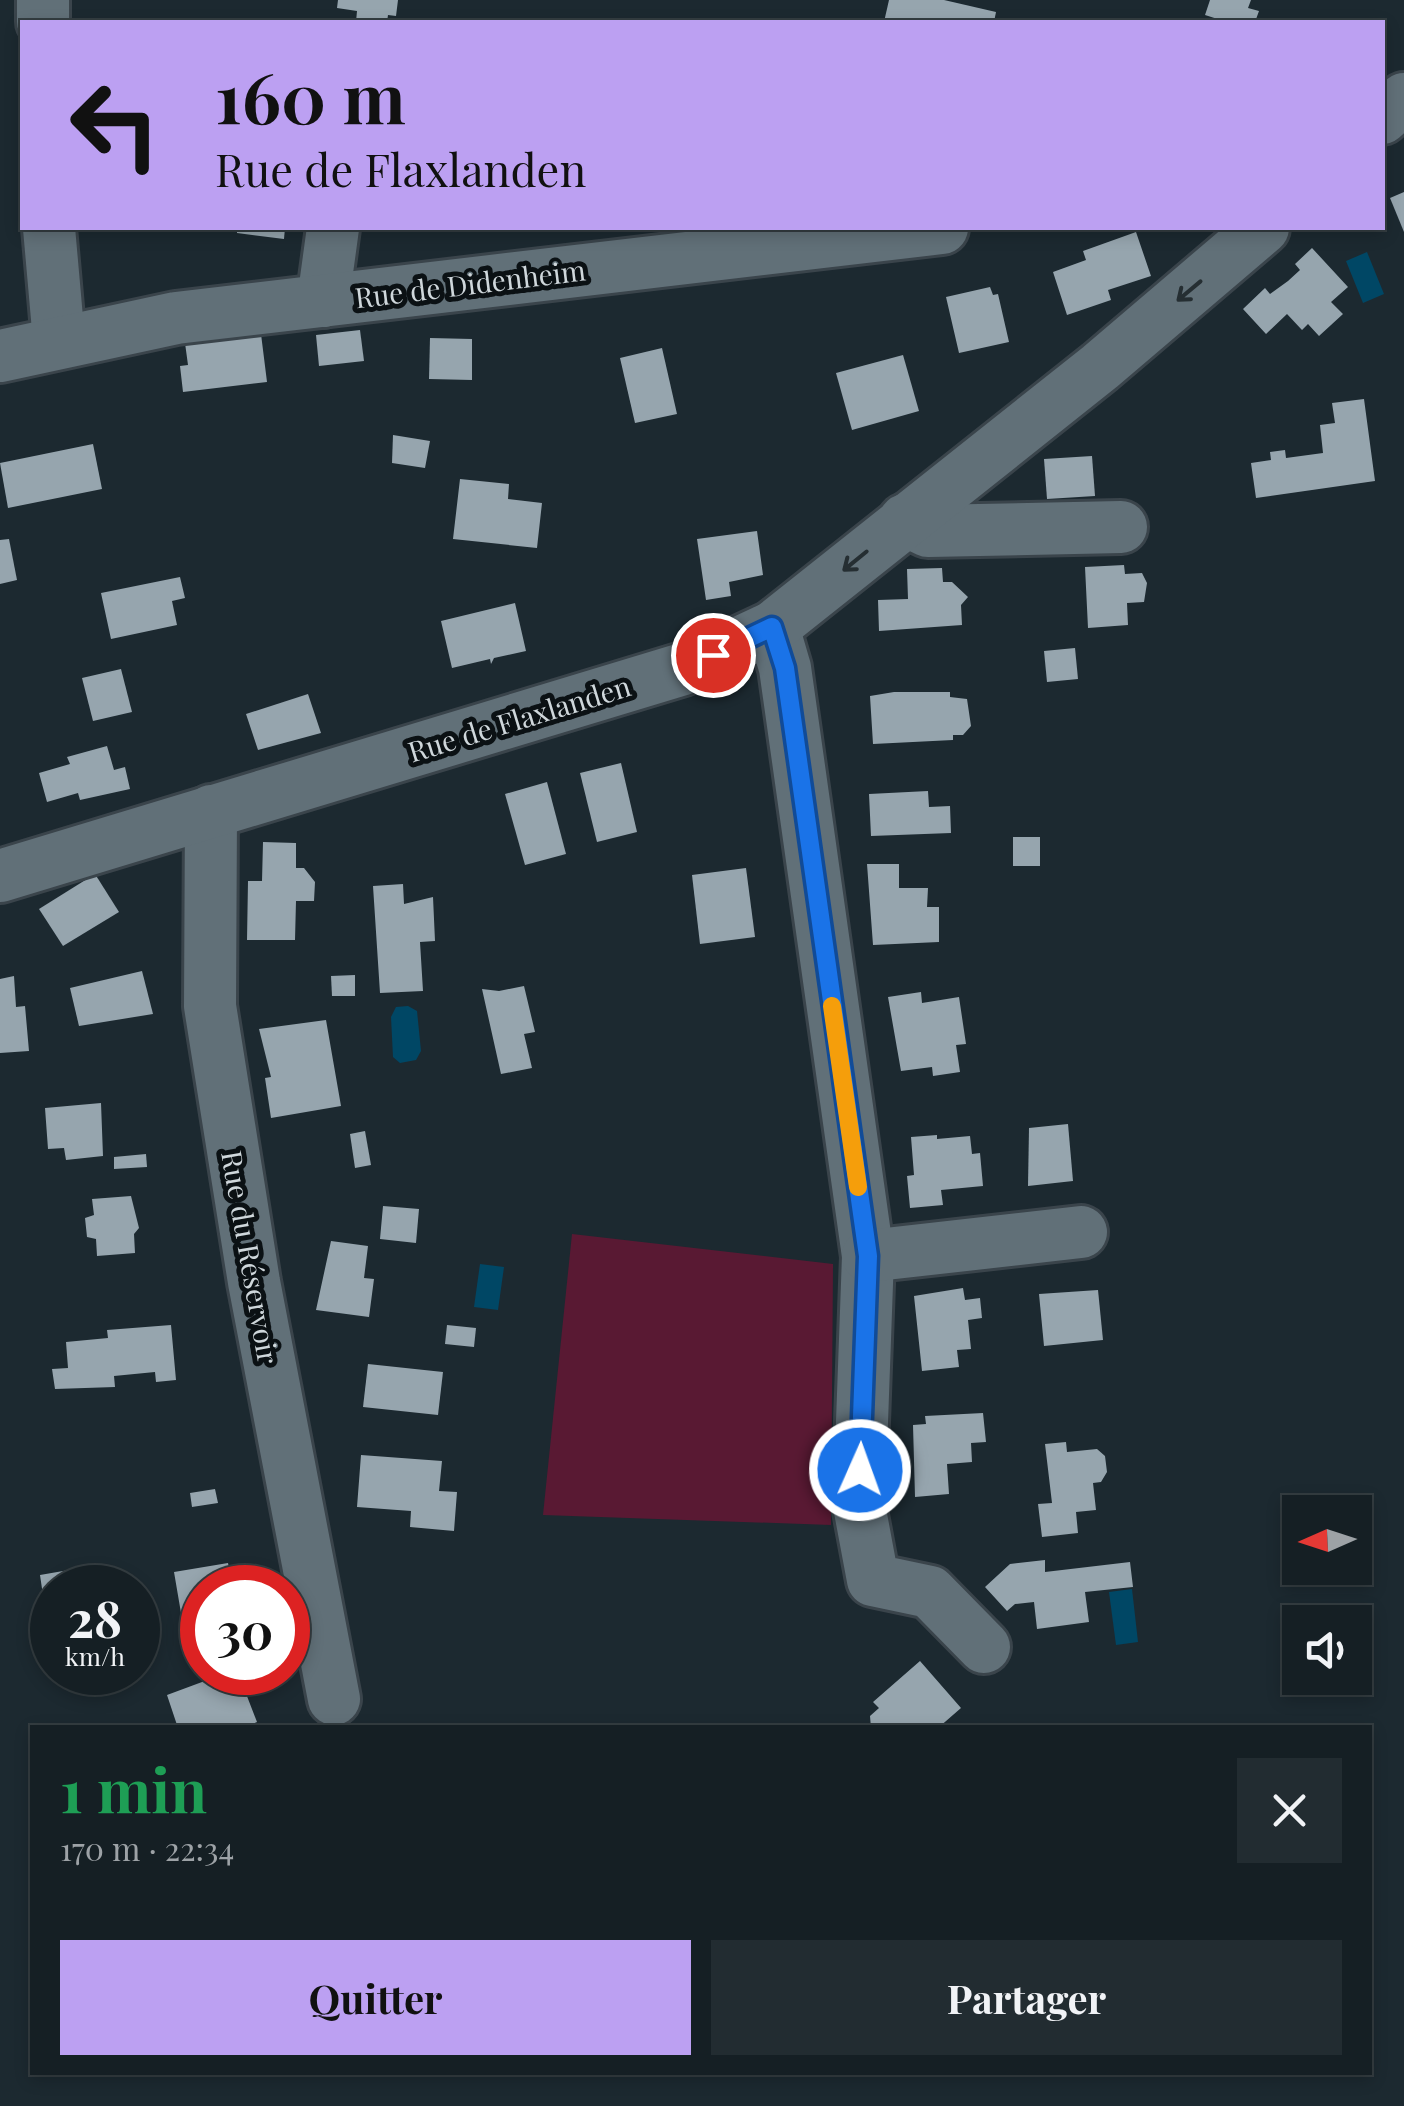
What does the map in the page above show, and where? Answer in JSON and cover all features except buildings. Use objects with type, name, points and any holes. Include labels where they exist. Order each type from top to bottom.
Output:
[{"type":"street","points":[[1385,115],[1404,99]]},
{"type":"street","points":[[49,230],[59,341]]},
{"type":"street","points":[[323,301],[333,230]]},
{"type":"street","name":"Rue de Didenheim","points":[[0,356],[176,318],[925,230]]},
{"type":"street","name":"Rue de Flaxlanden","points":[[0,876],[683,669],[772,627],[1100,367],[1261,230]]},
{"type":"street","points":[[905,520],[928,531],[1121,528]]},
{"type":"street","points":[[772,627],[785,668],[868,1256],[859,1506],[873,1580],[930,1592],[984,1647]]},
{"type":"street","name":"Rue du Réservoir","points":[[210,811],[210,1006],[254,1282],[334,1699]]},
{"type":"street","points":[[868,1256],[1081,1232]]},
{"type":"shaded area","points":[[572,1234],[833,1264],[831,1525],[543,1515]]},
{"type":"water","points":[[1367,252],[1384,294],[1363,303],[1346,261]]},
{"type":"water","points":[[408,1006],[417,1011],[421,1051],[416,1060],[400,1063],[393,1057],[391,1017],[396,1007]]},
{"type":"water","points":[[480,1264],[504,1267],[498,1310],[474,1307]]},
{"type":"water","points":[[1132,1589],[1138,1642],[1116,1645],[1109,1592]]},
{"type":"slow traffic","points":[[832,1006],[858,1187]]},
{"type":"route","points":[[713,655],[772,627],[785,668],[868,1256],[860,1470]]}]
